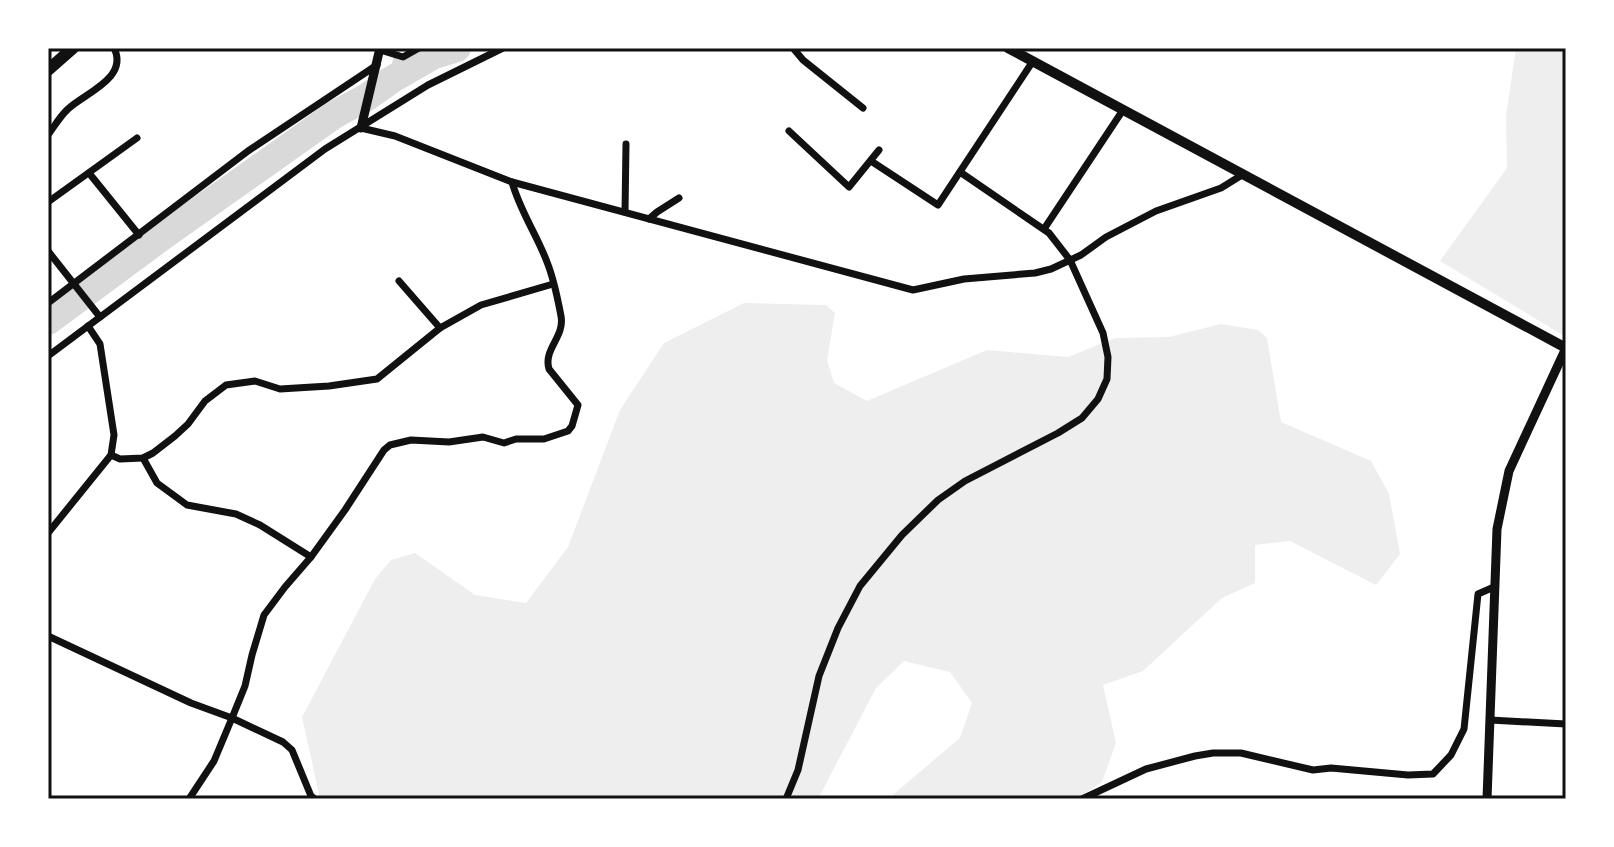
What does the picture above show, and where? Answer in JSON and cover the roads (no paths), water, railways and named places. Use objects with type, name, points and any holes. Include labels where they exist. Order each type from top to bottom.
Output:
[{"type":"main road","points":[[48,70],[73,48]]},
{"type":"main road","points":[[1008,48],[1566,348]]},
{"type":"street","points":[[48,135],[68,109],[108,80],[118,59],[114,48]]},
{"type":"street","points":[[361,128],[382,50],[403,57],[419,48]]},
{"type":"street","points":[[48,356],[88,326],[98,314],[325,149],[428,85],[503,48]]},
{"type":"street","points":[[793,48],[803,60],[863,108]]},
{"type":"street","points":[[871,161],[938,205],[1033,61]]},
{"type":"street","points":[[48,303],[248,151],[377,65]]},
{"type":"street","points":[[1044,229],[1123,110]]},
{"type":"street","points":[[361,128],[395,136],[512,182],[913,290],[964,279],[1051,269],[1156,211],[1221,188],[1242,175]]},
{"type":"street","points":[[789,131],[849,187],[879,150]]},
{"type":"street","points":[[48,202],[137,138]]},
{"type":"street","points":[[625,212],[626,144]]},
{"type":"street","points":[[786,799],[798,770],[819,676],[838,628],[860,586],[902,535],[938,500],[965,481],[1082,418],[1098,399],[1107,379],[1108,357],[1103,333],[1070,260],[1044,229],[960,172]]},
{"type":"street","points":[[89,173],[139,235]]},
{"type":"street","points":[[189,799],[214,761],[232,718],[245,686],[264,615],[311,557],[384,450],[390,445],[411,440],[449,442],[483,437],[504,443],[516,439],[544,439],[568,431],[572,426],[578,405],[549,369],[547,362],[562,321],[553,284],[546,258],[517,201],[512,182]]},
{"type":"street","points":[[649,219],[679,198]]},
{"type":"street","points":[[48,251],[98,314]]},
{"type":"street","points":[[399,281],[440,328]]},
{"type":"street","points":[[111,455],[120,459],[143,458],[175,436],[205,401],[226,385],[255,381],[280,389],[377,379],[440,328],[481,305],[553,284]]},
{"type":"street","points":[[48,533],[111,455],[114,435],[100,344],[88,326]]},
{"type":"street","points":[[1487,799],[1497,529],[1509,471],[1566,348]]},
{"type":"street","points":[[143,458],[157,483],[187,505],[236,514],[311,557]]},
{"type":"street","points":[[1082,799],[1146,769],[1213,753],[1241,753],[1313,770],[1331,768],[1408,775],[1433,774],[1451,755],[1464,729],[1478,594],[1494,587]]},
{"type":"street","points":[[48,636],[283,742],[292,750],[315,799]]},
{"type":"street","points":[[1490,720],[1566,724]]},
{"type":"waterway","points":[[391,80],[398,48]]},
{"type":"waterway","points":[[48,321],[334,115],[434,55],[457,48]]}]
